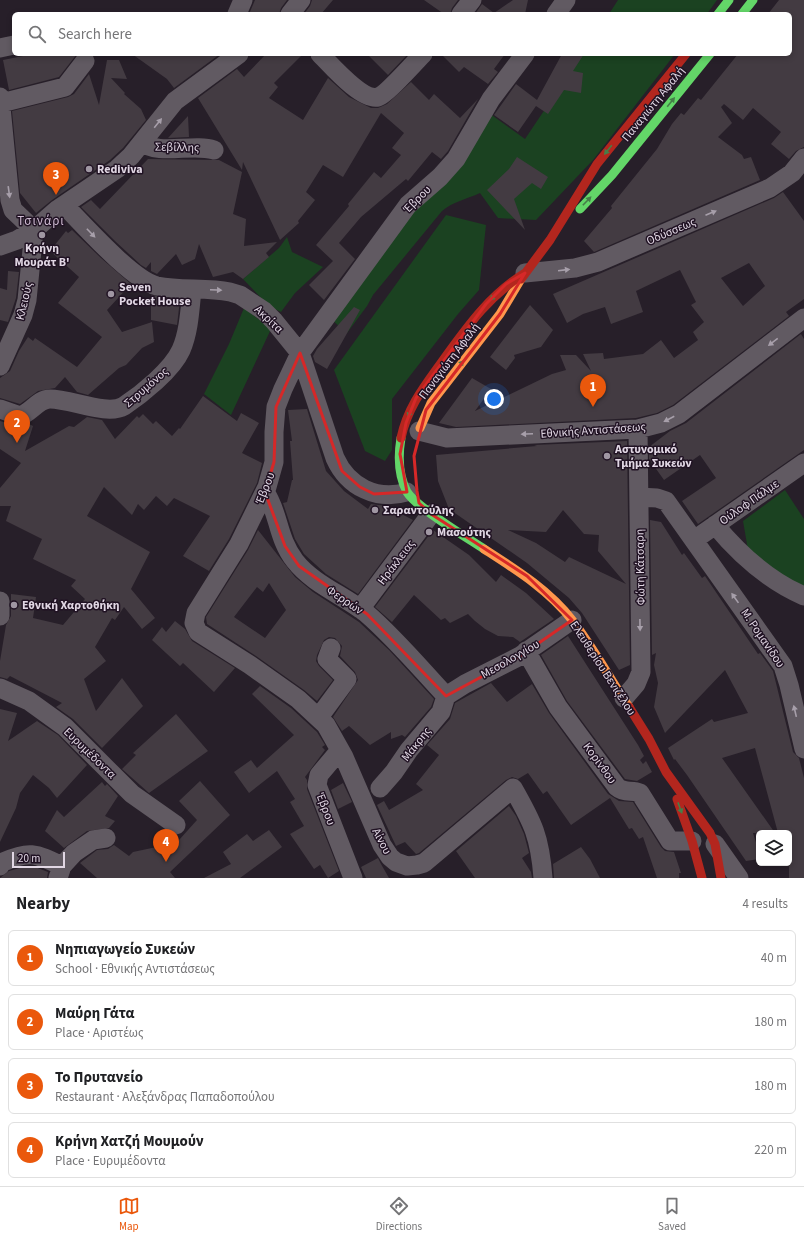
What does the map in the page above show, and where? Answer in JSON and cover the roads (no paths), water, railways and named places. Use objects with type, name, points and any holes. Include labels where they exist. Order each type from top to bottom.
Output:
[{"type":"street","points":[[238,12],[243,0]]},
{"type":"street","points":[[292,12],[301,0]]},
{"type":"street","points":[[463,12],[472,0]]},
{"type":"street","points":[[557,12],[566,0]]},
{"type":"street","points":[[720,12],[729,0]]},
{"type":"street","points":[[744,12],[753,0]]},
{"type":"street","points":[[0,48],[12,45]]},
{"type":"street","points":[[0,246],[17,240],[34,230],[64,205],[117,169],[131,156],[175,101],[232,56]]},
{"type":"street","points":[[322,56],[360,92],[373,97],[382,95],[421,56]]},
{"type":"street","name":"Έβρου","points":[[353,878],[317,785],[319,775],[340,750],[330,730],[302,702],[266,676],[198,632],[194,623],[196,613],[239,544],[265,492],[274,462],[276,407],[300,353],[408,205],[440,177],[456,159],[491,99],[523,56]]},
{"type":"street","name":"Παναγιώτη Αφαλή","points":[[417,436],[431,402],[500,314],[525,273],[550,240],[597,164],[684,56]]},
{"type":"street","name":"Παναγιώτη Αφαλή","points":[[550,240],[612,175],[708,56]]},
{"type":"street","points":[[34,230],[14,210],[10,200],[0,100],[65,86],[85,61]]},
{"type":"street","name":"Σεβίλλης","points":[[142,142],[153,147],[203,147],[214,150]]},
{"type":"street","name":"Οδύσσεως","points":[[525,273],[575,268],[598,262],[770,188],[794,176],[804,158]]},
{"type":"street","name":"Ακρίτα","points":[[64,205],[102,244],[139,276],[154,285],[192,289],[223,290],[240,295],[264,311],[300,353],[335,458],[342,471],[360,487],[374,494],[419,500]]},
{"type":"street","name":"Κλειούς","points":[[0,366],[18,328],[27,300],[34,230]]},
{"type":"street","name":"Παναγιώτη Αφαλή","points":[[419,500],[400,468],[400,454],[406,423],[416,398],[486,304],[502,288],[525,273]]},
{"type":"street","name":"Στρυμόνος","points":[[5,415],[23,416],[47,399],[66,400],[111,410],[124,406],[167,369],[178,357],[187,330],[192,289]]},
{"type":"street","name":"Εθνικής Αντιστάσεως","points":[[417,436],[447,438],[638,429],[661,423],[678,414],[804,318]]},
{"type":"street","name":"Φώτη Κάτσαρη","points":[[624,698],[636,684],[641,672],[638,429]]},
{"type":"street","name":"Ούλοφ Πάλμε","points":[[694,540],[804,463]]},
{"type":"street","name":"Φερρών","points":[[265,492],[272,503],[280,535],[295,561],[310,575],[360,609],[391,637],[446,696]]},
{"type":"street","name":"Μ. Ρομανίδου","points":[[639,496],[664,500],[783,666],[788,680],[804,749]]},
{"type":"street","name":"Ηράκλειας","points":[[360,609],[419,500]]},
{"type":"street","name":"Ελευθερίου Βενιζέλου","points":[[419,500],[527,576],[563,609],[572,620],[624,698],[649,739],[666,772],[705,825],[715,844],[739,878]]},
{"type":"street","points":[[715,525],[751,562],[781,584],[804,596]]},
{"type":"street","points":[[0,601],[0,616]]},
{"type":"street","name":"Μεσολογγίου","points":[[446,696],[526,651],[572,620]]},
{"type":"street","points":[[319,718],[347,679],[327,659],[331,648]]},
{"type":"street","name":"Κορίνθου","points":[[526,651],[558,707],[617,787],[624,792],[636,791],[640,793],[670,841],[692,841]]},
{"type":"street","name":"Ευρυμέδοντα","points":[[0,688],[30,701],[65,728],[132,794],[176,825]]},
{"type":"street","name":"Μάκρης","points":[[380,788],[441,712],[446,696]]},
{"type":"street","name":"Αίνου","points":[[340,750],[382,845],[391,858],[402,865],[417,865],[428,860],[513,788],[536,831],[544,875]]},
{"type":"street","points":[[666,772],[692,841],[702,878]]},
{"type":"street","points":[[708,878],[705,855],[693,826],[712,853],[715,878]]},
{"type":"street","points":[[0,866],[1,863],[17,855],[37,854],[60,872],[93,840],[106,838]]},
{"type":"street","points":[[715,844],[721,878]]},
{"type":"place","name":"Rediviva","points":[[89,169]]},
{"type":"place","name":"Το Πρυτανείο","points":[[56,195]]},
{"type":"place","name":"Κρήνη Μουράτ Β'","points":[[42,235]]},
{"type":"place","name":"Seven Pocket House","points":[[111,294]]},
{"type":"place","name":"Νηπιαγωγείο Συκεών","points":[[593,407]]},
{"type":"place","name":"Μαύρη Γάτα","points":[[17,443]]},
{"type":"place","name":"Αστυνομικό Τμήμα Συκεών","points":[[607,456]]},
{"type":"place","name":"Σαραντούλης","points":[[375,510]]},
{"type":"place","name":"Μασούτης","points":[[429,532]]},
{"type":"place","name":"Εθνική Χαρτοθήκη","points":[[14,605]]},
{"type":"place","name":"Κρήνη Χατζή Μουμούν","points":[[166,862]]},
{"type":"district","name":"Τσινάρι","points":[[41,220]]}]
